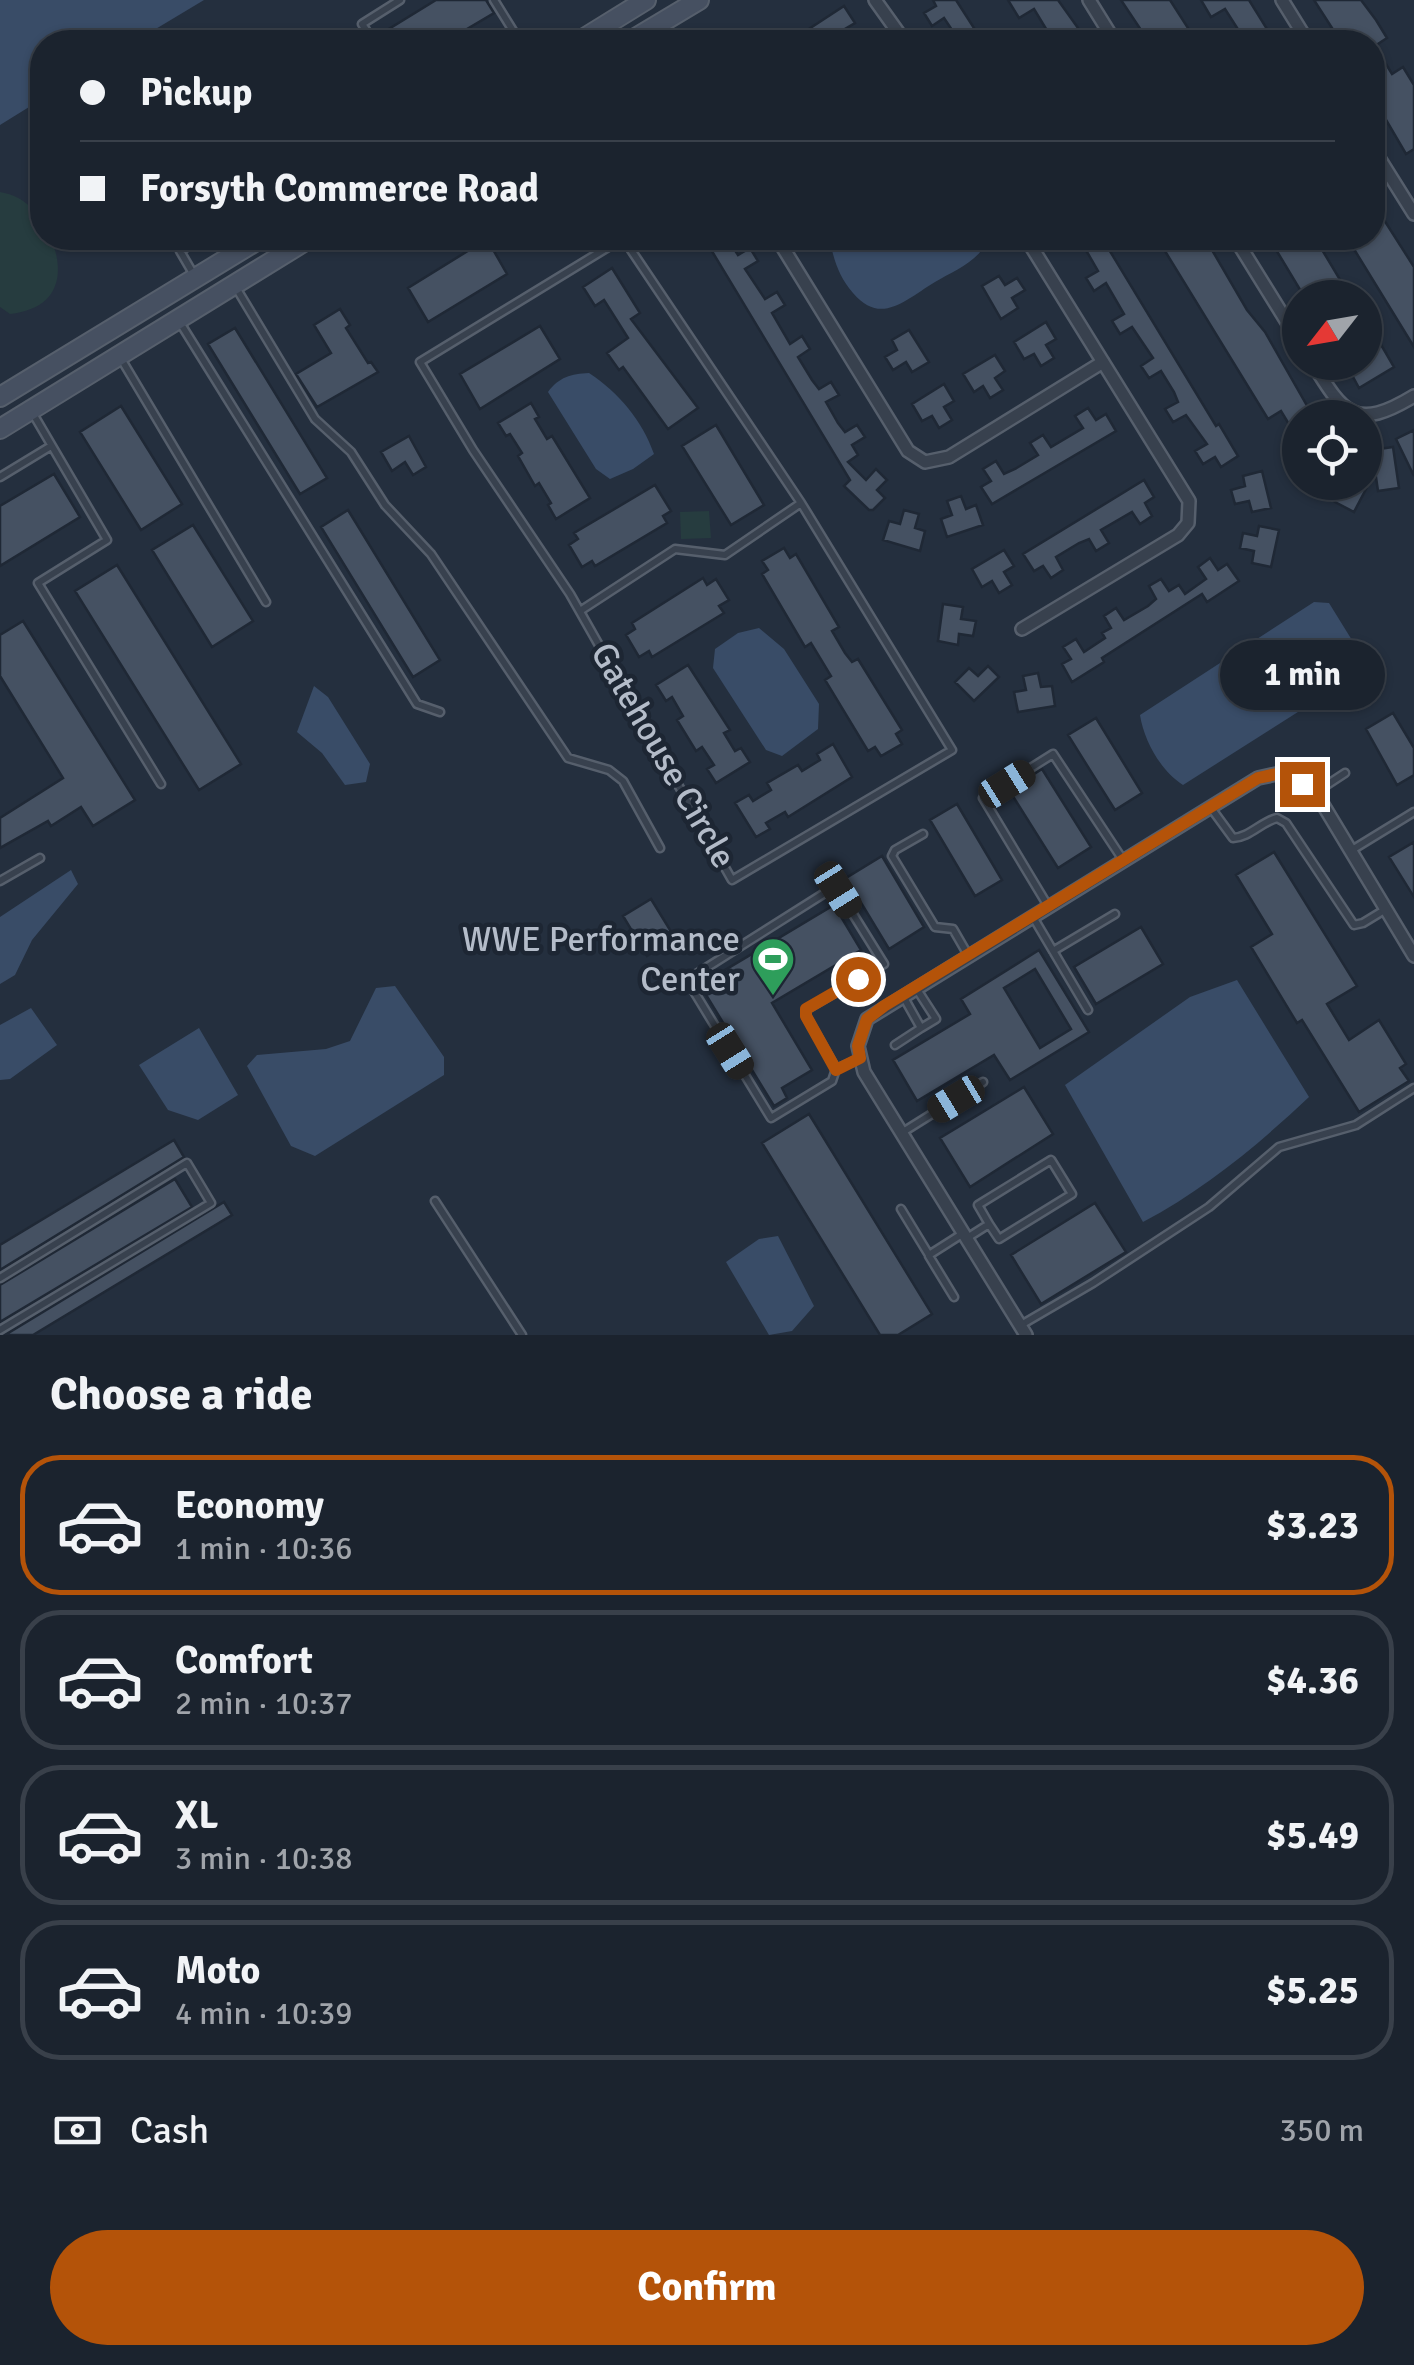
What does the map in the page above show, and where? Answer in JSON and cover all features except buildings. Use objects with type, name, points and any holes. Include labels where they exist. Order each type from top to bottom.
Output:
[{"type":"main road","points":[[597,30],[646,0]]},
{"type":"main road","points":[[649,30],[699,0]]},
{"type":"main road","points":[[0,399],[242,250]]},
{"type":"main road","points":[[0,430],[290,250]]},
{"type":"main road","points":[[31,410],[32,393],[43,371]]},
{"type":"street","points":[[875,0],[896,30]]},
{"type":"street","points":[[1089,0],[1108,30]]},
{"type":"street","points":[[1282,0],[1301,30]]},
{"type":"street","points":[[1385,168],[1414,214]]},
{"type":"street","points":[[784,250],[908,451],[925,462],[949,457],[1103,362]]},
{"type":"street","points":[[1022,629],[1178,534],[1188,523],[1189,501],[1033,250]]},
{"type":"street","points":[[1242,250],[1282,314]]},
{"type":"street","points":[[1323,380],[1332,396],[1358,414],[1380,414],[1414,396]]},
{"type":"street","points":[[1023,1330],[864,1072],[858,1046],[867,1019],[1258,778],[1286,772],[1322,802],[1414,956]]},
{"type":"lane","points":[[366,30],[362,24],[400,0]]},
{"type":"lane","points":[[494,0],[513,30]]},
{"type":"lane","points":[[182,250],[196,278]]},
{"type":"lane","name":"Gatehouse Circle","points":[[604,250],[420,362],[580,611],[732,880],[952,750],[801,503],[632,250]]},
{"type":"lane","points":[[234,284],[314,419],[352,452],[384,505],[431,554],[568,758],[610,770],[623,780],[660,848]]},
{"type":"lane","points":[[178,320],[416,704],[440,712]]},
{"type":"lane","points":[[120,356],[266,602]]},
{"type":"lane","points":[[31,410],[107,540],[38,583],[161,784]]},
{"type":"lane","points":[[0,477],[51,446]]},
{"type":"lane","points":[[580,611],[675,549],[725,555],[801,503]]},
{"type":"lane","points":[[1048,906],[984,798],[1053,754],[1123,860]]},
{"type":"lane","points":[[1313,794],[1345,773]]},
{"type":"lane","points":[[1211,807],[1233,838],[1241,838],[1268,820],[1277,818],[1286,824],[1354,925],[1386,908]]},
{"type":"lane","points":[[1351,850],[1414,812]]},
{"type":"lane","points":[[923,834],[892,856],[935,927],[953,929],[968,955]]},
{"type":"lane","points":[[0,881],[40,858]]},
{"type":"lane","points":[[836,1070],[806,1016],[806,1009],[884,964],[838,890],[831,889],[687,980],[771,1118],[832,1082],[836,1070],[860,1058]]},
{"type":"lane","points":[[1053,952],[1115,914]]},
{"type":"lane","points":[[1032,916],[1088,1010]]},
{"type":"lane","points":[[895,1045],[936,1019],[916,987]]},
{"type":"lane","points":[[902,995],[922,1028]]},
{"type":"lane","points":[[902,1133],[984,1082]]},
{"type":"lane","points":[[1023,1330],[1209,1207],[1279,1148],[1356,1125],[1414,1088]]},
{"type":"lane","points":[[1051,1160],[1072,1194],[999,1240],[989,1224],[978,1205],[1051,1160]]},
{"type":"lane","points":[[0,1278],[188,1163],[211,1203],[0,1330]]},
{"type":"lane","points":[[435,1201],[522,1335]]},
{"type":"lane","points":[[901,1209],[954,1297]]},
{"type":"lane","points":[[929,1255],[989,1224]]},
{"type":"green space","points":[[0,192],[17,197],[30,207],[30,250],[55,250],[58,266],[54,289],[38,306],[10,314],[0,307]]},
{"type":"green space","points":[[709,511],[711,538],[681,539],[680,512]]},
{"type":"water","points":[[0,0],[204,0],[154,30],[30,30],[30,106],[0,125]]},
{"type":"water","points":[[832,250],[981,250],[963,266],[903,302],[883,309],[863,303],[838,268]]},
{"type":"water","points":[[589,373],[628,408],[654,454],[610,479],[596,469],[548,392],[566,377]]},
{"type":"water","points":[[1314,602],[1329,603],[1355,645],[1361,665],[1342,684],[1183,785],[1175,779],[1155,754],[1140,715]]},
{"type":"water","points":[[759,628],[784,649],[819,704],[818,729],[782,756],[766,750],[713,668],[715,649],[738,633]]},
{"type":"water","points":[[314,686],[328,697],[370,764],[366,782],[345,785],[322,753],[297,732]]},
{"type":"water","points":[[71,870],[78,884],[32,940],[15,975],[0,984],[0,917]]},
{"type":"water","points":[[1237,980],[1309,1097],[1230,1165],[1143,1222],[1065,1085],[1190,997]]},
{"type":"water","points":[[395,986],[444,1057],[444,1075],[315,1156],[291,1146],[247,1066],[257,1055],[326,1049],[350,1041],[376,988]]},
{"type":"water","points":[[31,1008],[57,1045],[10,1079],[0,1080],[0,1025]]},
{"type":"water","points":[[199,1028],[238,1095],[198,1120],[168,1110],[139,1065]]},
{"type":"water","points":[[778,1236],[814,1306],[792,1331],[769,1335],[726,1262],[759,1239]]},
{"type":"place","name":"WWE Performance Center","points":[[773,997]]},
{"type":"route","points":[[858,979],[806,1009],[806,1016],[836,1070],[860,1058],[858,1046],[867,1019],[884,1006],[1258,778],[1286,772],[1302,784]]}]
